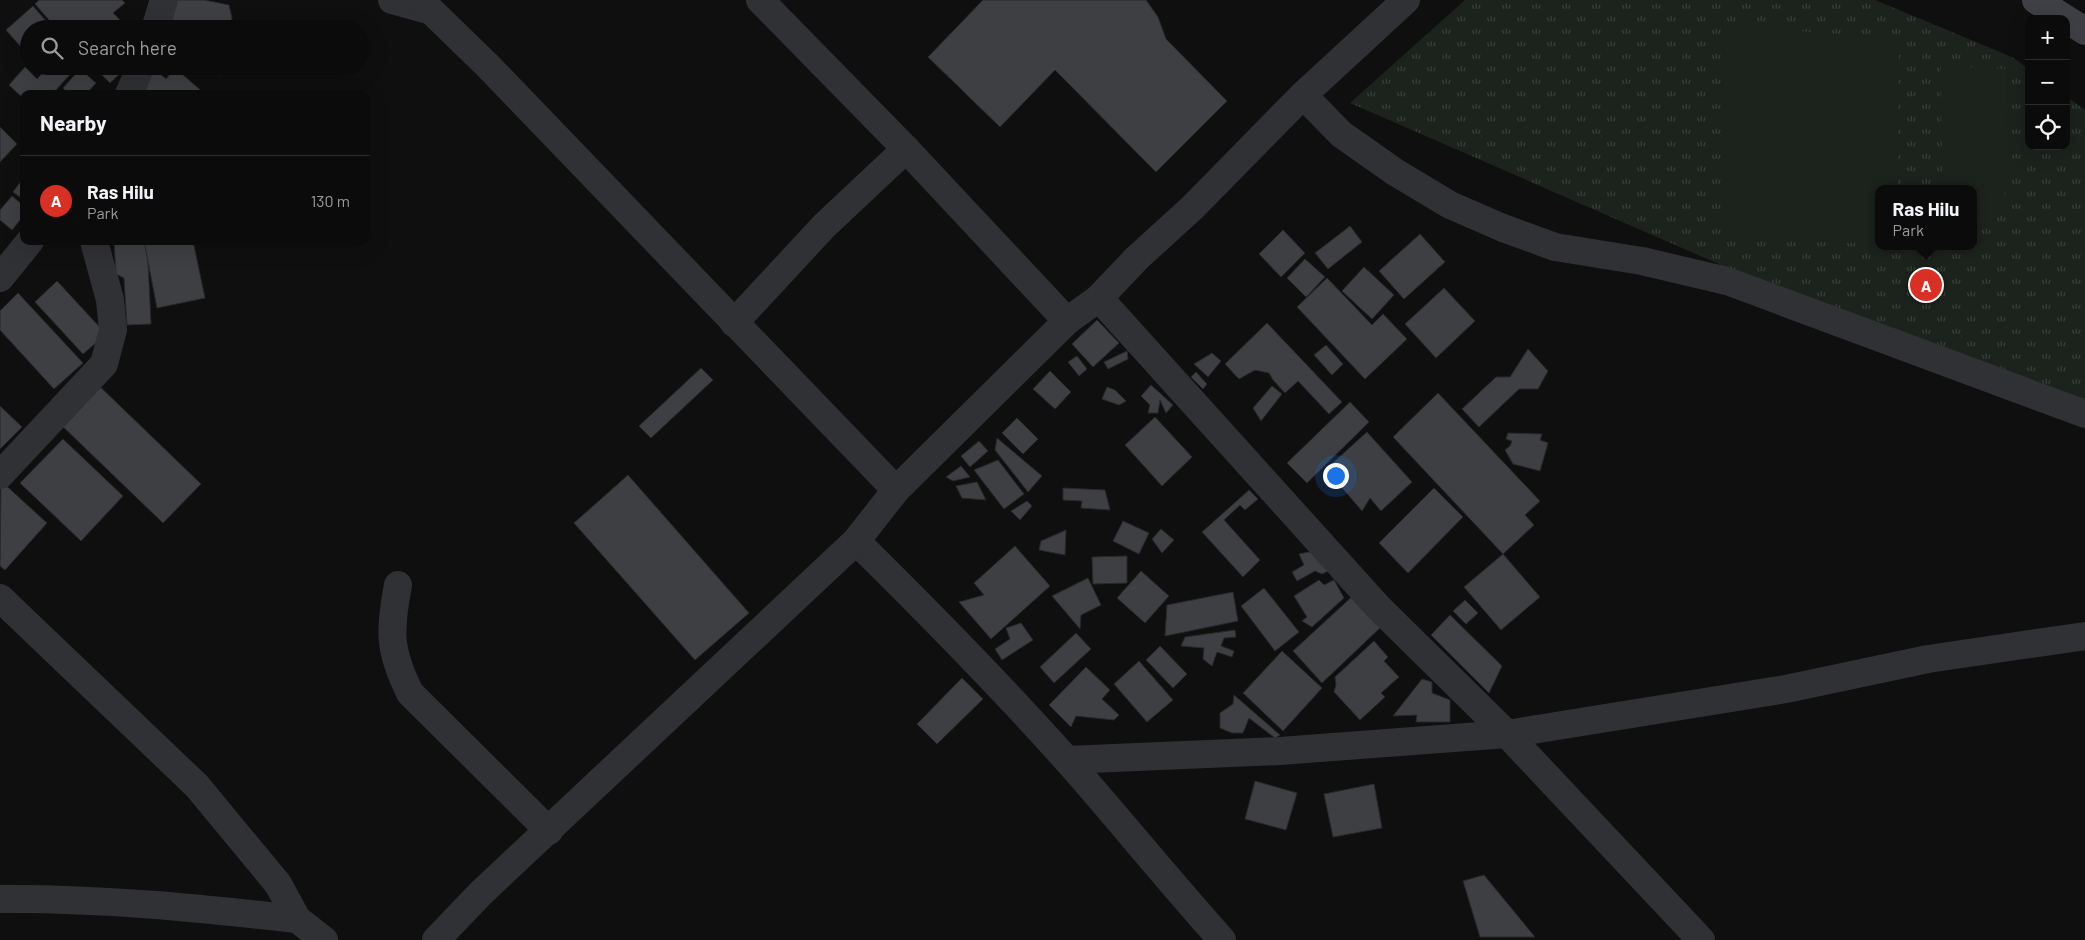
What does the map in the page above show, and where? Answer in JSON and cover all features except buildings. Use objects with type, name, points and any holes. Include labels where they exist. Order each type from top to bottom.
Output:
[{"type":"main road","points":[[2036,0],[2085,31]]},
{"type":"street","points":[[158,20],[164,0]]},
{"type":"street","points":[[392,0],[424,5],[488,66],[896,490]]},
{"type":"street","points":[[760,0],[906,149],[1067,321]]},
{"type":"street","points":[[436,940],[481,893],[856,541],[896,490],[1067,321],[1099,298],[1137,258],[1193,207],[1302,95],[1406,0]]},
{"type":"street","points":[[131,90],[136,75]]},
{"type":"street","points":[[1302,95],[1341,134],[1395,172],[1450,205],[1503,228],[1555,247],[1642,261],[1727,281],[2085,414]]},
{"type":"street","points":[[734,323],[824,226],[906,149]]},
{"type":"street","points":[[0,476],[104,364],[113,330],[110,300],[95,245]]},
{"type":"street","points":[[1099,298],[1378,607],[1507,734],[1700,940]]},
{"type":"street","points":[[856,541],[972,656],[1067,760],[1165,877],[1222,940]]},
{"type":"street","points":[[398,585],[392,615],[391,644],[398,669],[410,693],[549,831]]},
{"type":"street","points":[[0,598],[197,786],[278,884],[297,919],[324,940]]},
{"type":"street","points":[[1067,760],[1280,751],[1507,734],[1786,689],[1928,659],[2085,636]]},
{"type":"street","points":[[0,899],[56,898],[150,902],[297,919]]},
{"type":"green space","points":[[1465,0],[1875,0],[2012,57],[2025,66],[2025,150],[2070,150],[2070,99],[2085,110],[2085,424],[1350,103]]},
{"type":"green space","points":[[1722,25],[1899,39],[1897,185],[1875,185],[1875,243],[1725,240]]},
{"type":"green space","points":[[1941,66],[2008,69],[2004,215],[1977,213],[1977,185],[1942,185]]},
{"type":"place","name":"Ras Hilu","points":[[1926,285]]}]
